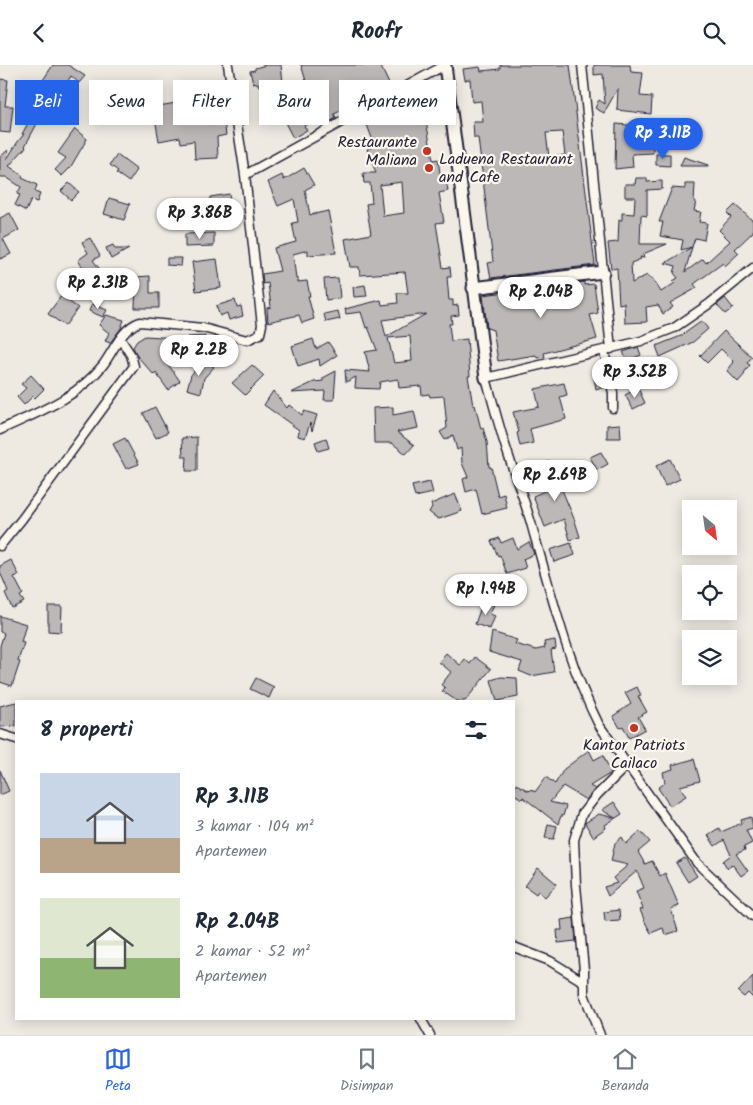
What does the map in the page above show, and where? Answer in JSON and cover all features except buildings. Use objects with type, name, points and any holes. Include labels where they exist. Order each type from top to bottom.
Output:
[{"type":"street","points":[[0,430],[52,405],[86,385],[126,331],[132,325],[140,322],[203,327],[247,340],[260,334],[262,325],[245,175],[228,65]]},
{"type":"street","points":[[245,175],[444,65],[486,378],[574,669],[599,725],[697,863],[753,916]]},
{"type":"street","points":[[582,65],[603,272],[607,350],[613,393],[613,408]]},
{"type":"street","points":[[486,378],[641,341],[674,328],[709,304],[753,268]]},
{"type":"street","points":[[473,287],[603,272]]},
{"type":"street","points":[[0,546],[22,519],[134,366],[131,355],[121,340]]},
{"type":"street","points":[[0,734],[15,739]]},
{"type":"street","points":[[600,1035],[584,994],[574,840],[582,814],[597,795],[628,764]]},
{"type":"street","points":[[515,947],[550,961],[584,982]]},
{"type":"street","points":[[422,1020],[430,1035]]},
{"type":"place","name":"Restaurante Maliana","points":[[427,151]]},
{"type":"place","name":"Laduena Restaurant and Cafe","points":[[429,168]]},
{"type":"place","name":"Kantor Patriots Cailaco","points":[[634,728]]}]
